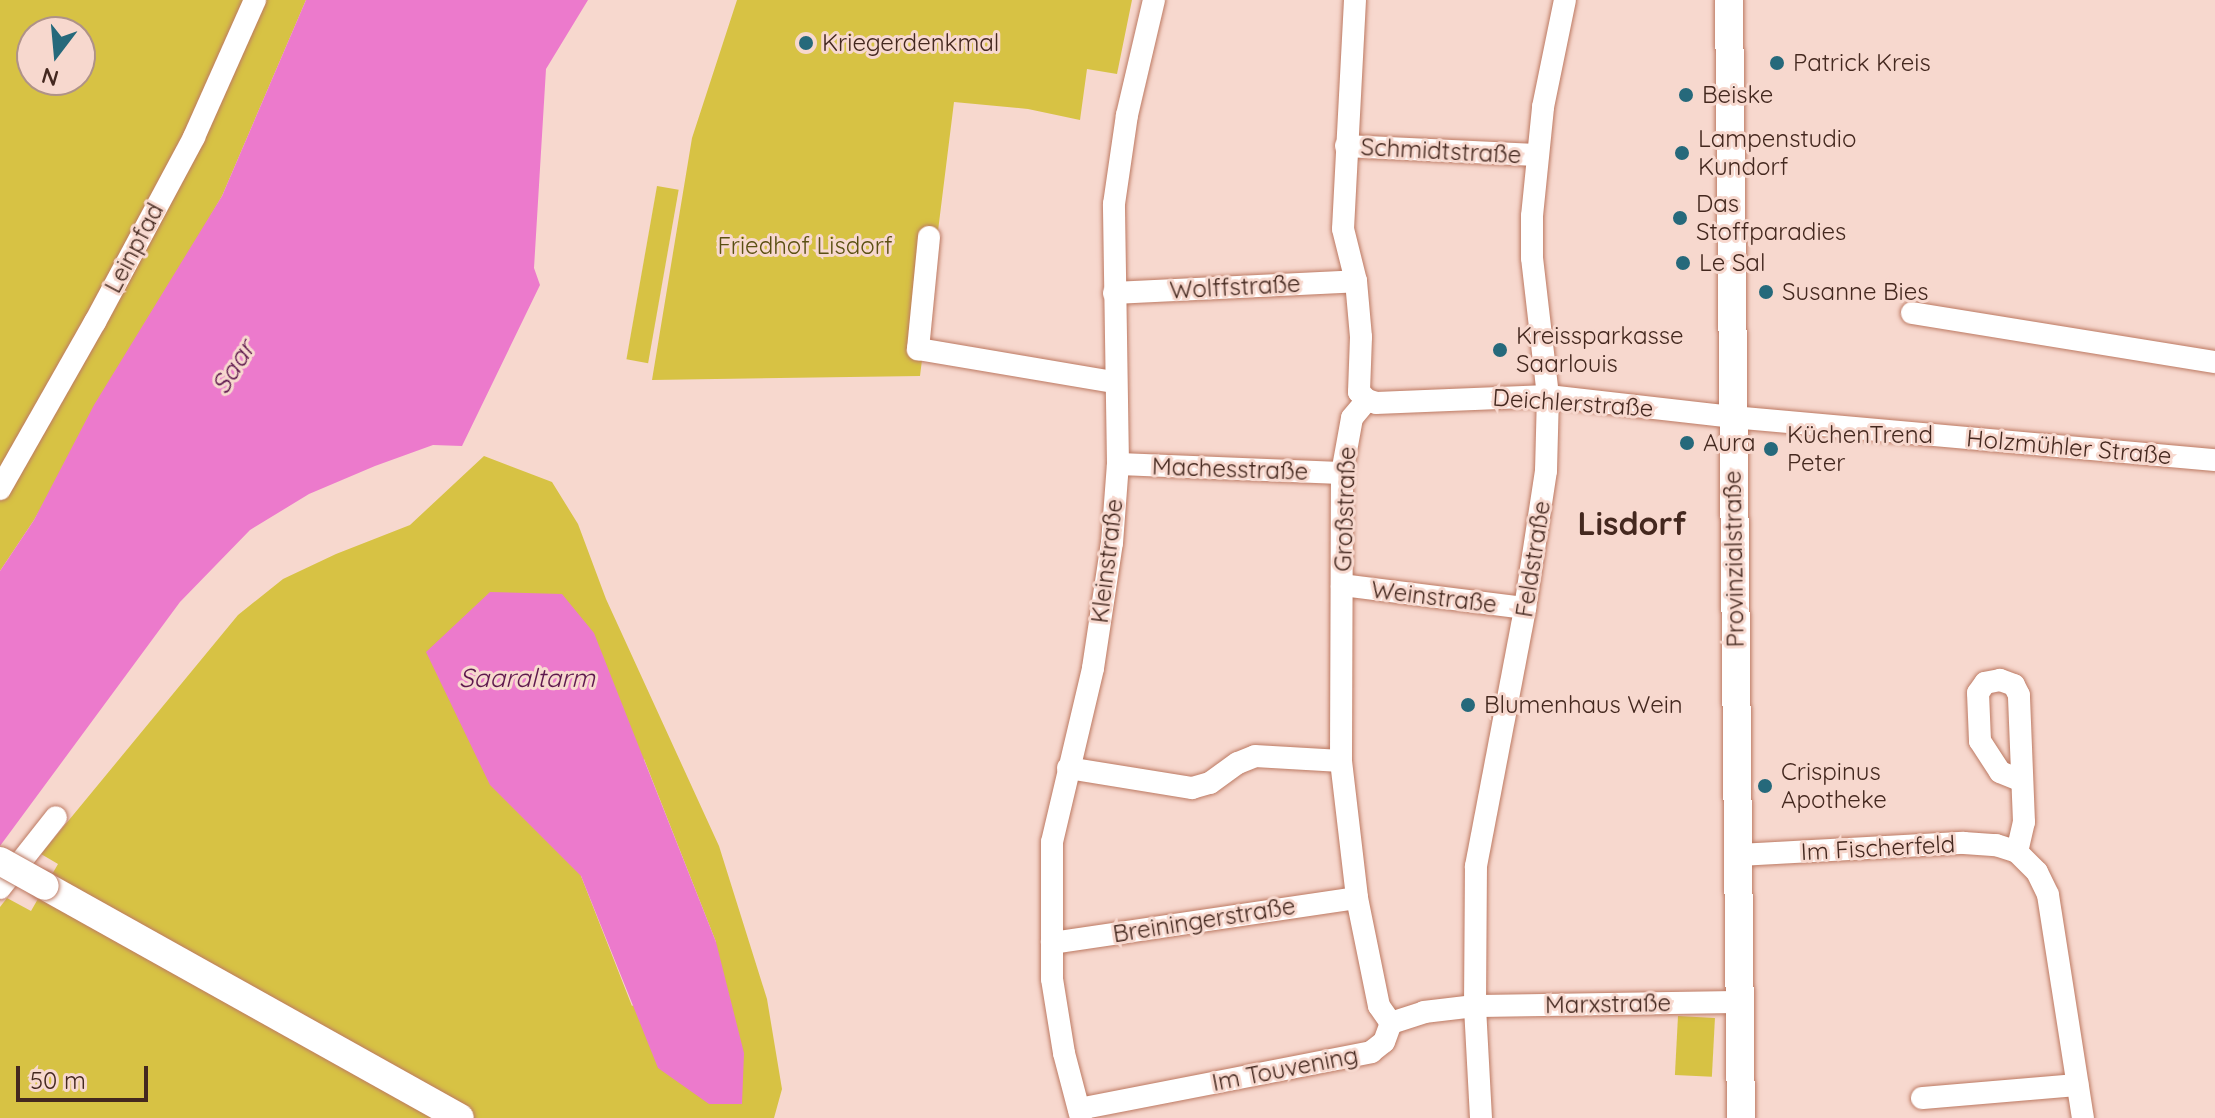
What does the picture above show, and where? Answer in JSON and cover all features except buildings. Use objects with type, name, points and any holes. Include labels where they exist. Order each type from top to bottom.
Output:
[{"type":"main road","name":"Provinzialstraße","points":[[1729,0],[1741,1118]]},
{"type":"main road","points":[[0,861],[460,1118]]},
{"type":"street","name":"Leinpfad","points":[[0,489],[95,322],[194,137],[255,0]]},
{"type":"street","name":"Kleinstraße","points":[[1080,1114],[1057,1017],[1052,943],[1052,842],[1104,604],[1118,464],[1114,382],[1114,204],[1119,158],[1154,0]]},
{"type":"street","points":[[1355,0],[1343,229],[1356,281],[1361,337],[1359,392],[1367,400]]},
{"type":"street","name":"Feldstraße","points":[[1481,1118],[1475,1006],[1476,866],[1543,495],[1548,396],[1532,258],[1536,155],[1565,0]]},
{"type":"street","name":"Schmidtstraße","points":[[1346,146],[1536,155]]},
{"type":"street","points":[[929,237],[918,349],[1114,382]]},
{"type":"street","name":"Wolffstraße","points":[[1114,293],[1356,281]]},
{"type":"street","points":[[1912,313],[2215,362]]},
{"type":"street","name":"Deichlerstraße","points":[[1367,400],[1376,403],[1548,396],[1732,417]]},
{"type":"street","name":"Großstraße","points":[[1367,400],[1352,418],[1342,473],[1341,761],[1357,898],[1379,1006],[1391,1023]]},
{"type":"street","name":"Holzmühler Straße","points":[[1732,417],[2215,454]]},
{"type":"street","name":"Machesstraße","points":[[1118,464],[1342,473]]},
{"type":"street","name":"Weinstraße","points":[[1342,585],[1525,608]]},
{"type":"street","points":[[1068,768],[1192,788],[1210,783],[1238,763],[1255,756],[1341,761]]},
{"type":"street","points":[[2020,780],[2024,822],[2017,852],[2037,872],[2048,895],[2083,1118]]},
{"type":"street","points":[[0,888],[56,817]]},
{"type":"street","name":"Im Fischerfeld","points":[[1739,855],[1964,843],[1996,845],[2017,852]]},
{"type":"street","name":"Breiningerstraße","points":[[1052,943],[1357,898]]},
{"type":"street","name":"Marxstraße","points":[[1475,1006],[1740,1002]]},
{"type":"street","points":[[1391,1023],[1424,1012],[1475,1006]]},
{"type":"street","name":"Im Touvening","points":[[1080,1114],[1371,1052],[1384,1042],[1391,1023]]},
{"type":"street","points":[[1922,1098],[2077,1085]]},
{"type":"green space","points":[[0,0],[306,0],[222,196],[34,520],[0,571]]},
{"type":"green space","name":"Friedhof Lisdorf","points":[[737,0],[1132,0],[1117,74],[1087,69],[1080,120],[1028,109],[954,102],[920,376],[652,380],[692,138]]},
{"type":"green space","points":[[657,186],[679,190],[648,363],[626,359]]},
{"type":"green space","points":[[484,456],[552,482],[578,524],[606,599],[719,846],[767,999],[782,1089],[774,1118],[0,1118],[0,907],[7,898],[31,911],[58,864],[41,854],[238,615],[283,579],[410,525]],"holes":[[[644,759],[716,942],[632,1006],[581,876]]]},
{"type":"green space","points":[[1678,1016],[1715,1018],[1712,1077],[1675,1075]]},
{"type":"water","name":"Saar","points":[[306,0],[588,0],[546,69],[534,268],[540,285],[462,446],[433,445],[375,466],[309,494],[250,530],[180,602],[0,846],[0,571],[34,520],[94,405],[222,196]]},
{"type":"water","name":"Saaraltarm","points":[[490,592],[562,594],[594,633],[716,942],[744,1053],[742,1104],[709,1104],[658,1068],[581,876],[490,785],[426,652]]},
{"type":"place","name":"Kriegerdenkmal","points":[[806,43]]},
{"type":"place","name":"Patrick Kreis","points":[[1777,63]]},
{"type":"place","name":"Beiske","points":[[1686,95]]},
{"type":"place","name":"Lampenstudio Kundorf","points":[[1682,153]]},
{"type":"place","name":"Das Stoffparadies","points":[[1680,218]]},
{"type":"place","name":"Le Sal","points":[[1683,263]]},
{"type":"place","name":"Susanne Bies","points":[[1766,292]]},
{"type":"place","name":"Kreissparkasse Saarlouis","points":[[1500,350]]},
{"type":"place","name":"Aura","points":[[1687,443]]},
{"type":"place","name":"KüchenTrend Peter","points":[[1771,449]]},
{"type":"place","name":"Blumenhaus Wein","points":[[1468,705]]},
{"type":"place","name":"Crispinus Apotheke","points":[[1765,786]]},
{"type":"district","name":"Lisdorf","points":[[1632,523]]}]
